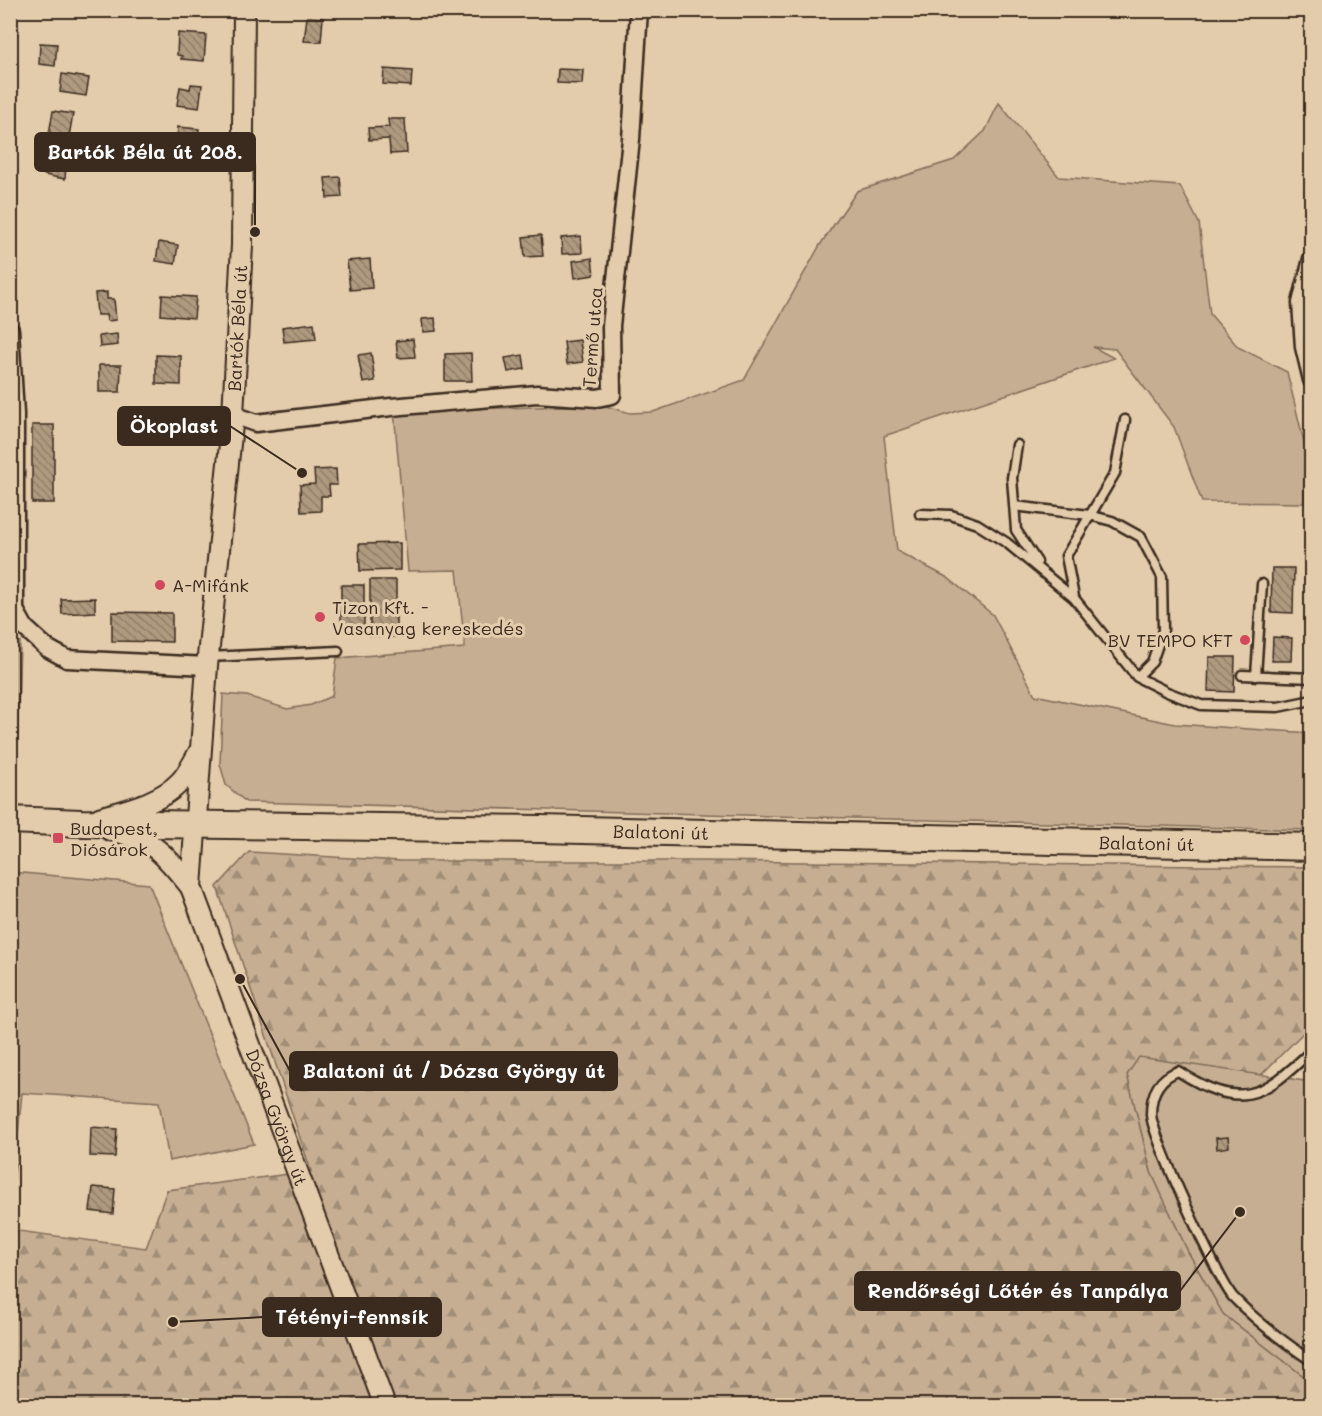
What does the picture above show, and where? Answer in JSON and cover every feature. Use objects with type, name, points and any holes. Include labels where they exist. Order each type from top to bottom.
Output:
[{"type":"main road","name":"Balatoni út","points":[[10,820],[81,824],[196,824],[1311,847]]},
{"type":"street","name":"Bartók Béla út","points":[[196,824],[207,662],[233,415],[242,245],[244,10]]},
{"type":"street","name":"Termő utca","points":[[233,415],[256,423],[537,394],[597,398],[612,395],[611,326],[631,139],[639,10]]},
{"type":"street","points":[[1311,259],[1301,303],[1311,380]]},
{"type":"street","points":[[10,330],[15,414],[15,610],[25,628],[47,648],[67,659],[87,663],[207,662]]},
{"type":"street","points":[[81,824],[132,809],[170,790],[180,782],[200,751]]},
{"type":"street","points":[[81,824],[128,834],[150,842],[161,850],[191,887]]},
{"type":"street","name":"Dózsa György út","points":[[196,824],[191,887],[385,1406]]},
{"type":"lane","points":[[1074,598],[1066,556],[1115,473],[1125,420]]},
{"type":"lane","points":[[1017,445],[1012,478],[1016,530],[1041,568]]},
{"type":"lane","points":[[1014,506],[1089,515],[1112,521],[1141,537],[1162,577],[1163,630],[1152,662],[1137,677]]},
{"type":"lane","points":[[920,514],[951,515],[977,524],[1041,568],[1074,598],[1137,677],[1201,705],[1278,707],[1311,700]]},
{"type":"lane","points":[[1256,676],[1262,584]]},
{"type":"lane","points":[[207,662],[338,651]]},
{"type":"lane","points":[[1242,675],[1311,678]]},
{"type":"lane","points":[[1311,1050],[1269,1087],[1239,1097],[1205,1088],[1178,1071],[1165,1076],[1155,1090],[1151,1115],[1193,1220],[1232,1296],[1311,1361]]},
{"type":"green space","points":[[999,103],[1059,177],[1180,186],[1199,223],[1210,314],[1238,347],[1287,372],[1305,446],[1304,503],[1202,502],[1174,427],[1115,349],[1093,347],[1114,358],[884,436],[897,551],[948,578],[993,615],[1035,695],[1175,724],[1311,733],[1311,830],[246,802],[226,785],[220,764],[223,694],[247,696],[287,709],[311,705],[332,696],[337,658],[465,648],[457,570],[408,571],[394,411],[602,405],[630,413],[653,412],[744,380],[820,245],[857,191],[954,160],[985,131]]},
{"type":"green space","points":[[11,636],[20,642],[16,781],[11,783]]},
{"type":"green space","points":[[249,852],[401,861],[699,861],[1311,867],[1311,1025],[1261,1075],[1139,1057],[1127,1075],[1151,1172],[1188,1252],[1223,1314],[1311,1382],[1311,1405],[11,1406],[11,1230],[146,1248],[167,1190],[311,1171],[217,887]]},
{"type":"green space","points":[[11,872],[149,884],[254,1144],[169,1161],[159,1102],[22,1093],[11,1206]]},
{"type":"green space","points":[[1138,1056],[1311,1082],[1311,1382],[1223,1314],[1188,1252],[1151,1172],[1127,1075]]},
{"type":"building","points":[[307,17],[323,18],[321,42],[304,41]]},
{"type":"building","points":[[178,33],[206,35],[204,61],[181,59],[182,56],[177,55]]},
{"type":"building","points":[[40,43],[57,44],[55,66],[39,64]]},
{"type":"building","points":[[384,69],[412,71],[411,86],[383,84]]},
{"type":"building","points":[[558,69],[583,70],[582,84],[557,83]]},
{"type":"building","points":[[62,74],[89,78],[86,96],[60,92]]},
{"type":"building","points":[[191,84],[202,85],[199,108],[177,105],[180,87],[190,89]]},
{"type":"building","points":[[53,111],[73,114],[68,142],[48,139]]},
{"type":"building","points":[[388,119],[405,119],[407,153],[390,154],[389,139],[369,140],[368,128],[389,127]]},
{"type":"building","points":[[178,127],[199,129],[198,150],[176,148]]},
{"type":"building","points":[[46,163],[66,166],[65,179],[44,175]]},
{"type":"building","points":[[340,177],[342,197],[327,198],[325,178]]},
{"type":"building","points":[[541,235],[543,256],[525,257],[523,237]]},
{"type":"building","points":[[581,236],[582,253],[562,254],[561,238]]},
{"type":"building","points":[[159,242],[178,245],[175,264],[156,261]]},
{"type":"building","points":[[592,258],[594,275],[575,278],[573,261]]},
{"type":"building","points":[[370,259],[372,288],[350,290],[347,261]]},
{"type":"building","points":[[107,292],[107,299],[114,299],[116,320],[107,321],[106,315],[97,315],[95,293]]},
{"type":"building","points":[[162,295],[196,297],[194,318],[161,315]]},
{"type":"building","points":[[435,318],[436,331],[423,332],[422,319]]},
{"type":"building","points":[[314,323],[316,339],[284,342],[282,327]]},
{"type":"building","points":[[117,334],[118,345],[100,347],[99,336]]},
{"type":"building","points":[[413,339],[415,357],[398,358],[396,341]]},
{"type":"building","points":[[580,340],[583,362],[567,364],[564,342]]},
{"type":"building","points":[[371,353],[375,381],[363,383],[358,355]]},
{"type":"building","points":[[471,353],[472,381],[445,381],[445,354]]},
{"type":"building","points":[[156,355],[181,356],[181,385],[156,384]]},
{"type":"building","points":[[523,355],[525,369],[508,372],[505,358]]},
{"type":"building","points":[[99,365],[121,365],[120,392],[99,392]]},
{"type":"building","points":[[32,425],[54,425],[54,503],[32,503]]},
{"type":"building","points":[[336,469],[337,485],[329,485],[330,496],[321,496],[321,511],[301,512],[300,485],[315,484],[314,470]]},
{"type":"building","points":[[400,543],[400,570],[360,571],[359,544]]},
{"type":"building","points":[[1272,568],[1294,568],[1293,613],[1271,612]]},
{"type":"building","points":[[370,580],[396,580],[396,637],[370,636]]},
{"type":"building","points":[[341,585],[364,585],[364,628],[341,628]]},
{"type":"building","points":[[95,598],[95,612],[62,614],[61,599]]},
{"type":"building","points":[[112,612],[172,613],[172,642],[112,641]]},
{"type":"building","points":[[1273,637],[1292,638],[1291,661],[1272,661]]},
{"type":"building","points":[[1209,657],[1235,657],[1234,692],[1208,691]]},
{"type":"building","points":[[91,1127],[117,1129],[115,1157],[90,1156]]},
{"type":"building","points":[[1228,1137],[1229,1147],[1217,1149],[1216,1138]]},
{"type":"building","points":[[93,1187],[115,1189],[113,1214],[90,1211]]},
{"type":"place","name":"Bartók Béla út 208.","points":[[255,232]]},
{"type":"place","name":"Ökoplast","points":[[302,473]]},
{"type":"place","name":"A-Mifánk","points":[[160,585]]},
{"type":"place","name":"Tizon Kft. - Vasanyag kereskedés","points":[[320,617]]},
{"type":"place","name":"BV TEMPO KFT","points":[[1245,640]]},
{"type":"place","name":"Budapest, Diósárok","points":[[58,838]]},
{"type":"place","name":"Balatoni út / Dózsa György út","points":[[240,979]]},
{"type":"place","name":"Rendőrségi Lőtér és Tanpálya","points":[[1240,1212]]},
{"type":"place","name":"Tétényi-fennsík","points":[[173,1322]]}]
